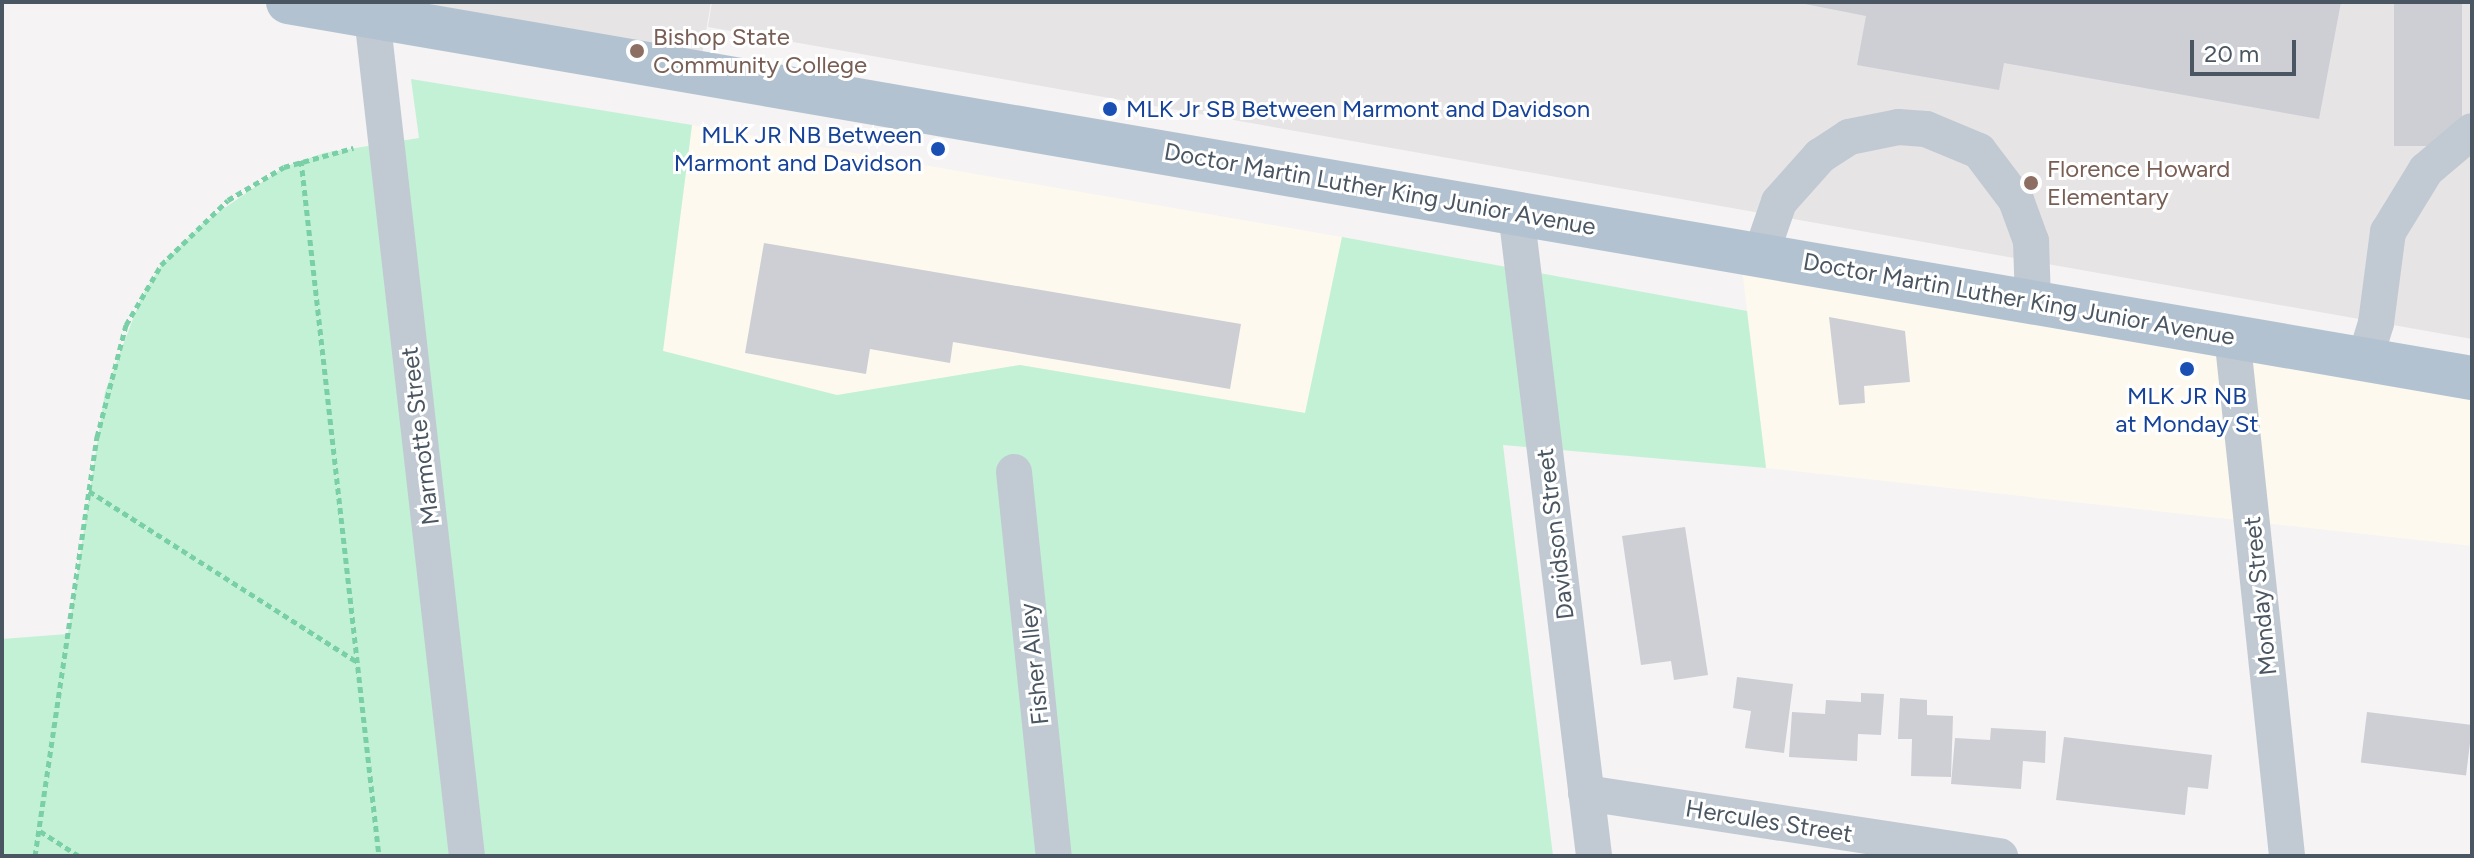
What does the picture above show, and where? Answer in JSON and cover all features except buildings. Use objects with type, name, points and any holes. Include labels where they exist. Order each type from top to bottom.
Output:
[{"type":"main road","name":"Doctor Martin Luther King Junior Avenue","points":[[288,2],[2472,378]]},
{"type":"street","name":"Marmotte Street","points":[[372,16],[467,856]]},
{"type":"street","points":[[1761,254],[1779,202],[1820,156],[1860,135],[1898,127],[1926,129],[1979,151],[2016,200],[2031,241],[2033,301]]},
{"type":"street","points":[[2365,359],[2376,323],[2388,232],[2426,170],[2472,131]]},
{"type":"street","name":"Davidson Street","points":[[1516,212],[1594,856]]},
{"type":"street","name":"Monday Street","points":[[2232,335],[2287,856]]},
{"type":"street","name":"Fisher Alley","points":[[1014,472],[1054,856]]},
{"type":"street","name":"Hercules Street","points":[[1586,793],[2000,856]]},
{"type":"path","points":[[35,856],[89,491],[116,354],[161,265],[228,200],[301,160],[360,147]]},
{"type":"path","points":[[301,160],[379,856]]},
{"type":"path","points":[[89,491],[357,662]]},
{"type":"path","points":[[39,830],[79,856]]},
{"type":"shaded area","name":"Bishop State Community College","points":[[288,2],[711,2],[699,72]]},
{"type":"shaded area","name":"Florence Howard Elementary","points":[[712,2],[2472,2],[2472,339],[708,27]]},
{"type":"shaded area","points":[[692,125],[1342,237],[1306,413],[1020,365],[837,396],[663,351]]},
{"type":"shaded area","points":[[1742,269],[2472,395],[2472,546],[1766,468]]},
{"type":"green space","points":[[411,79],[692,125],[663,351],[837,395],[1020,365],[1305,413],[1342,237],[1747,311],[1766,468],[1503,445],[1553,856],[2,856],[2,639],[68,634],[105,392],[141,298],[161,265],[203,223],[284,167],[324,153],[419,138]]},
{"type":"place","name":"Bishop State Community College","points":[[637,51]]},
{"type":"place","name":"MLK Jr SB Between Marmont and Davidson","points":[[1110,109]]},
{"type":"place","name":"MLK JR NB Between Marmont and Davidson","points":[[938,149]]},
{"type":"place","name":"Florence Howard Elementary","points":[[2031,183]]},
{"type":"place","name":"MLK JR NB at Monday St","points":[[2187,369]]}]
